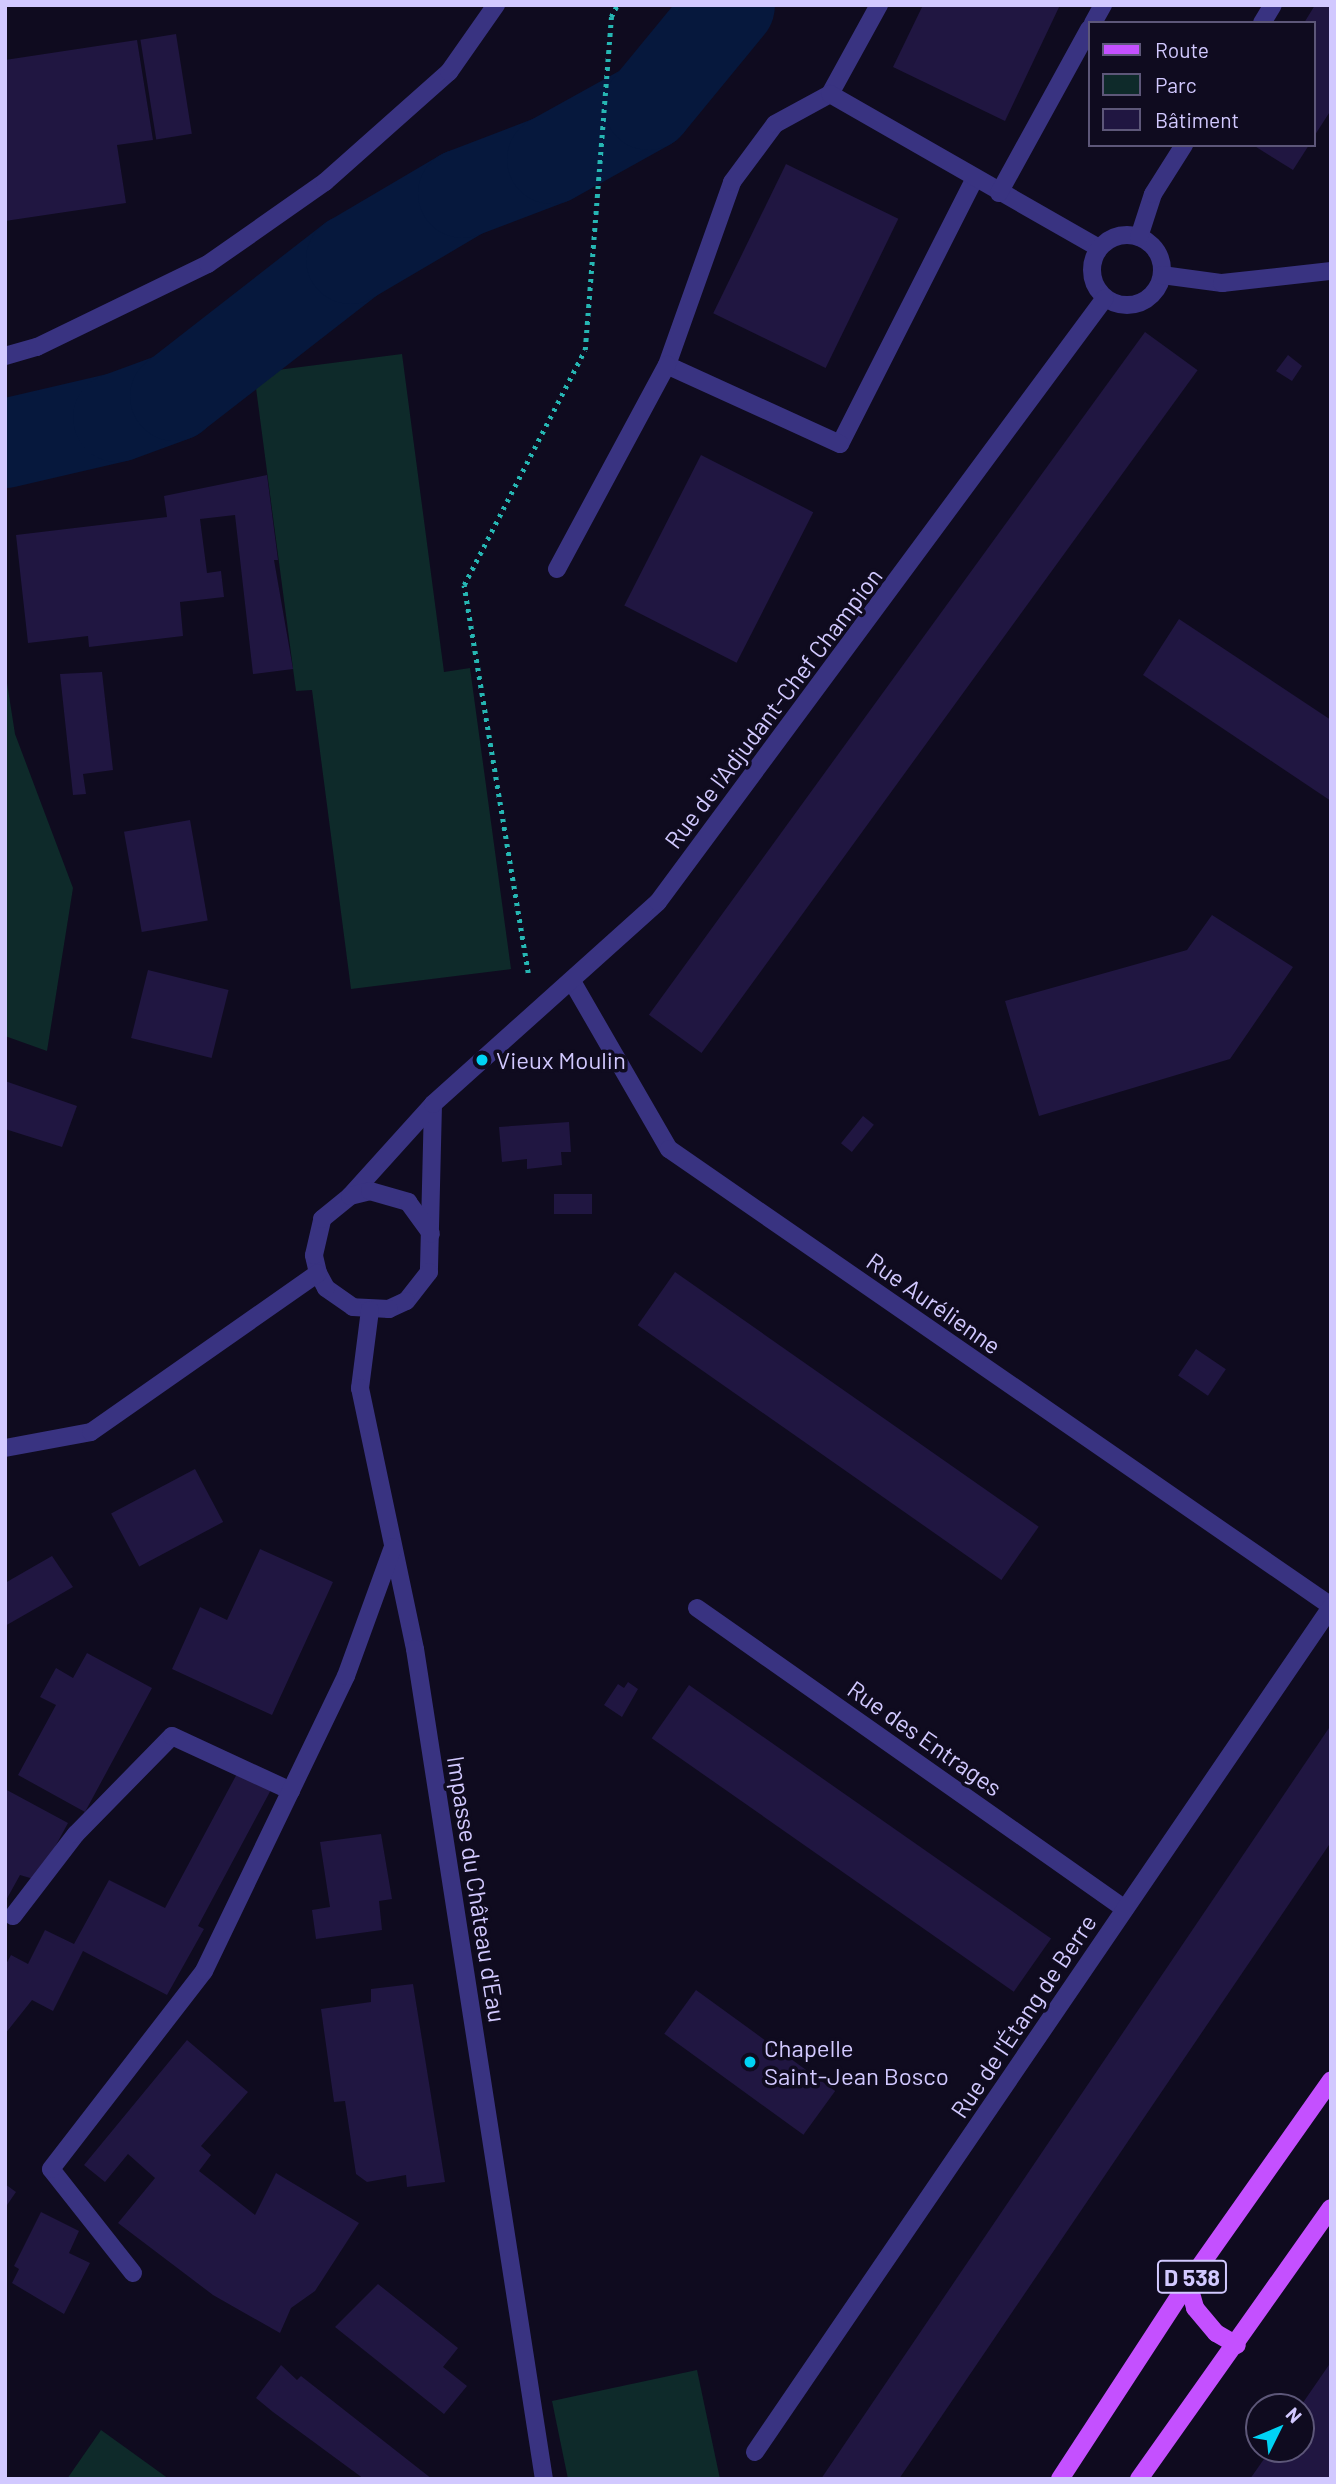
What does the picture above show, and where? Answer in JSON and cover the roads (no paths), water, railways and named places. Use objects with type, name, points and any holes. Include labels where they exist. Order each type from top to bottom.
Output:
[{"type":"main road","name":"D 538","points":[[1060,2479],[1188,2283],[1331,2080]]},
{"type":"main road","name":"D 538","points":[[1139,2479],[1237,2345],[1331,2208]]},
{"type":"main road","points":[[1188,2283],[1195,2308],[1216,2333],[1237,2345]]},
{"type":"street","points":[[5,356],[37,347],[208,264],[325,182],[449,72],[496,5]]},
{"type":"street","points":[[557,569],[667,365],[732,182],[775,124],[830,94],[879,5]]},
{"type":"street","points":[[1094,21],[1102,5]]},
{"type":"street","points":[[1263,21],[1273,5]]},
{"type":"street","points":[[999,193],[1088,31]]},
{"type":"street","points":[[830,94],[1099,248]]},
{"type":"street","points":[[1139,237],[1153,194],[1183,147]]},
{"type":"street","points":[[667,365],[840,444],[975,178]]},
{"type":"street","points":[[1117,236],[1139,237],[1156,252],[1162,275],[1153,293],[1136,304],[1105,298],[1093,280],[1093,258],[1099,248],[1117,236]]},
{"type":"street","points":[[1162,275],[1222,282],[1331,271]]},
{"type":"street","name":"Rue de l'Adjudant-Chef Champion","points":[[350,1196],[433,1104],[573,983],[658,902],[1105,298]]},
{"type":"street","name":"Rue Aurélienne","points":[[573,983],[668,1149],[1331,1606]]},
{"type":"street","points":[[430,1234],[408,1202],[370,1191],[350,1196],[322,1219],[314,1255],[318,1273],[338,1298],[369,1310],[389,1308],[420,1288],[429,1272],[430,1234],[433,1104]]},
{"type":"street","points":[[5,1448],[91,1432],[318,1273]]},
{"type":"street","name":"Impasse du Château d'Eau","points":[[369,1310],[360,1388],[415,1649],[544,2479]]},
{"type":"street","points":[[133,2273],[51,2169],[204,1971],[346,1676],[393,1547]]},
{"type":"street","name":"Rue de l'Étang de Berre","points":[[755,2452],[1331,1606]]},
{"type":"street","name":"Rue des Entrages","points":[[697,1608],[1125,1909]]},
{"type":"street","points":[[13,1916],[76,1834],[172,1736],[291,1791]]},
{"type":"waterway","points":[[5,443],[117,417],[174,396],[350,259],[462,193],[551,159],[648,105],[730,5]]},
{"type":"place","name":"Vieux Moulin","points":[[482,1060]]},
{"type":"place","name":"Chapelle Saint-Jean Bosco","points":[[750,2062]]}]
